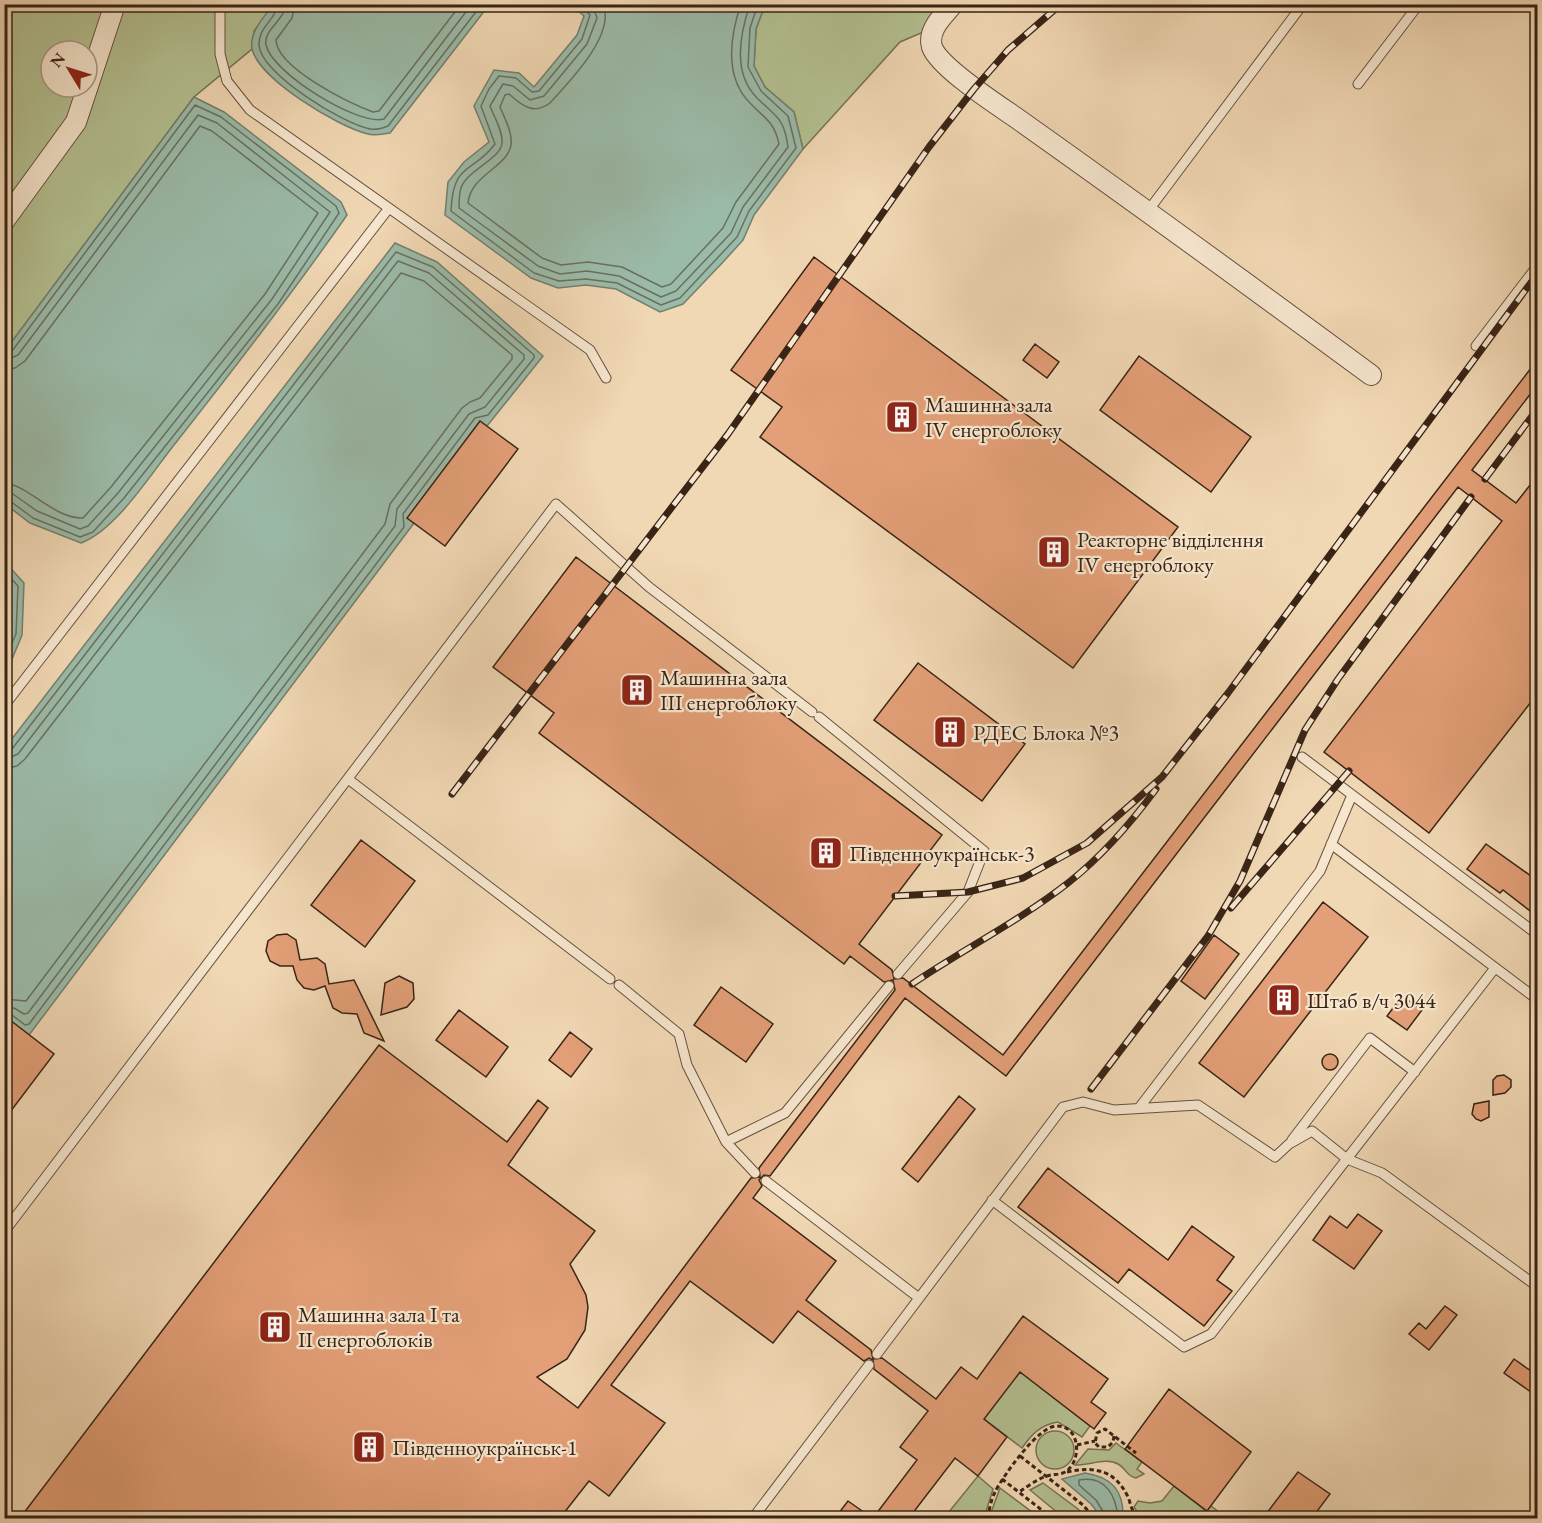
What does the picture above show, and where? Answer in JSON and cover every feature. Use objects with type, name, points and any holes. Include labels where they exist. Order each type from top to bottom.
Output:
[{"type":"street","points":[[4,221],[76,122],[115,4]]},
{"type":"street","points":[[953,4],[933,28],[932,47],[942,60],[974,88],[1148,211],[1371,375]]},
{"type":"lane","points":[[220,4],[220,54],[227,81],[250,110],[590,350],[606,378]]},
{"type":"lane","points":[[1148,211],[1303,4]]},
{"type":"lane","points":[[1358,84],[1419,4]]},
{"type":"lane","points":[[4,705],[389,208]]},
{"type":"lane","points":[[1476,346],[1538,265]]},
{"type":"lane","points":[[4,1232],[556,504],[649,587],[816,714],[984,852],[968,892],[898,975]]},
{"type":"lane","points":[[1302,757],[1538,935]]},
{"type":"lane","points":[[348,778],[610,979]]},
{"type":"lane","points":[[1139,1107],[1320,871],[1352,795]]},
{"type":"lane","points":[[1332,844],[1538,1000]]},
{"type":"lane","points":[[992,1200],[1184,1347],[1211,1334],[1495,968]]},
{"type":"lane","points":[[619,985],[679,1034],[687,1065],[726,1142],[755,1173]]},
{"type":"lane","points":[[726,1142],[785,1113],[889,986]]},
{"type":"lane","points":[[877,1354],[1062,1107],[1083,1102],[1114,1110],[1198,1105],[1275,1157],[1289,1144],[1370,1038],[1414,1072]]},
{"type":"lane","points":[[1289,1144],[1312,1131],[1347,1159],[1382,1173],[1538,1287]]},
{"type":"lane","points":[[766,1181],[919,1298]]},
{"type":"lane","points":[[753,1518],[869,1365]]},
{"type":"path","points":[[988,1518],[993,1494],[1002,1479],[1045,1430],[1058,1426],[1067,1429],[1076,1439],[1078,1451],[1073,1464],[1066,1472]]},
{"type":"path","points":[[1095,1441],[1100,1430],[1105,1429],[1136,1453]]},
{"type":"path","points":[[1095,1441],[1099,1447],[1108,1447],[1113,1442],[1114,1436]]},
{"type":"path","points":[[1077,1446],[1095,1441]]},
{"type":"path","points":[[1020,1456],[1083,1504],[1094,1518]]},
{"type":"path","points":[[1018,1492],[1046,1476],[1100,1470],[1112,1474],[1126,1493],[1133,1513],[1138,1518],[1155,1518]]},
{"type":"path","points":[[1002,1479],[1052,1518]]},
{"type":"shaded area","points":[[5,5],[274,5],[254,31],[252,49],[194,97],[5,351]]},
{"type":"shaded area","points":[[765,5],[953,5],[933,28],[900,42],[803,149],[794,112],[765,87],[754,66],[756,29]]},
{"type":"shaded area","points":[[1020,1372],[1090,1426],[1082,1437],[1058,1422],[1046,1425],[1037,1431],[1022,1448],[984,1419]]},
{"type":"shaded area","points":[[1055,1431],[1069,1436],[1074,1450],[1069,1464],[1055,1469],[1041,1464],[1036,1450],[1041,1436]]},
{"type":"shaded area","points":[[1116,1443],[1142,1462],[1137,1469],[1144,1474],[1133,1477],[1121,1466],[1108,1461],[1075,1465],[1088,1449],[1109,1450]]},
{"type":"shaded area","points":[[978,1476],[993,1489],[984,1518],[944,1518]]},
{"type":"shaded area","points":[[1043,1483],[1078,1509],[1086,1518],[1064,1518],[1030,1490]]},
{"type":"shaded area","points":[[1174,1486],[1206,1511],[1211,1506],[1227,1518],[1149,1515],[1138,1513],[1134,1507],[1138,1501],[1150,1503],[1162,1501]]},
{"type":"shaded area","points":[[1000,1488],[1040,1518],[989,1518]]},
{"type":"water","points":[[274,4],[489,5],[390,133],[373,135],[338,122],[301,100],[269,74],[258,61],[252,49],[253,37],[258,25]]},
{"type":"water","points":[[571,5],[765,5],[756,29],[754,66],[765,87],[794,112],[803,149],[754,215],[743,240],[683,304],[660,312],[616,289],[586,285],[558,288],[531,278],[445,215],[448,182],[464,162],[489,142],[474,106],[494,70],[519,73],[534,87],[577,35],[584,16]]},
{"type":"water","points":[[194,97],[224,112],[341,202],[347,215],[262,331],[132,500],[107,526],[81,543],[30,523],[5,504],[5,351]]},
{"type":"water","points":[[395,243],[437,262],[543,356],[487,426],[480,421],[408,518],[414,523],[29,1035],[10,1021],[5,1027],[4,749]]},
{"type":"water","points":[[5,562],[24,583],[22,635],[5,676]]},
{"type":"water","points":[[1085,1473],[1102,1478],[1115,1487],[1121,1500],[1123,1518],[1102,1518],[1091,1504],[1062,1479]]},
{"type":"building","name":"Машинна зала IV енергоблоку","points":[[814,257],[1178,527],[1073,668],[760,437],[782,407],[731,370]]},
{"type":"building","points":[[1035,344],[1059,362],[1047,378],[1023,360]]},
{"type":"building","points":[[1139,356],[1251,437],[1211,492],[1100,410]]},
{"type":"building","points":[[1538,359],[1538,384],[1472,470],[1516,503],[1538,475],[1538,693],[1429,833],[1324,752],[1502,521],[1458,487],[1006,1076],[905,998],[770,1176],[764,1175],[759,1180],[762,1186],[753,1198],[836,1261],[806,1300],[871,1350],[873,1359],[882,1358],[936,1399],[961,1367],[977,1379],[1023,1316],[1108,1379],[1091,1402],[1106,1413],[1094,1429],[1020,1372],[984,1419],[1007,1437],[978,1476],[955,1458],[909,1518],[873,1518],[917,1460],[900,1447],[928,1411],[874,1369],[873,1360],[869,1358],[864,1361],[798,1311],[773,1343],[690,1281],[611,1385],[665,1423],[609,1496],[589,1481],[560,1518],[20,1518],[379,1045],[507,1142],[538,1100],[548,1108],[508,1165],[595,1231],[570,1264],[586,1295],[588,1307],[585,1330],[567,1359],[537,1377],[578,1408],[751,1178],[760,1177],[759,1168],[895,990],[893,980],[884,982],[850,956],[844,964],[539,733],[554,713],[493,667],[576,557],[942,835],[859,944],[892,970],[894,979],[903,978],[1003,1055]]},
{"type":"building","points":[[480,421],[518,449],[445,546],[407,518]]},
{"type":"building","name":"РДЕС Блока №3","points":[[918,663],[1025,744],[982,801],[874,720]]},
{"type":"building","points":[[361,840],[415,881],[365,947],[311,905]]},
{"type":"building","points":[[1486,844],[1538,881],[1538,917],[1503,890],[1500,893],[1467,869]]},
{"type":"building","name":"Штаб в/ч 3044","points":[[1323,902],[1368,937],[1244,1097],[1199,1063]]},
{"type":"building","points":[[287,934],[296,940],[300,960],[317,958],[325,964],[329,984],[354,980],[384,1041],[364,1033],[357,1014],[342,1013],[333,1008],[325,986],[314,990],[304,988],[297,980],[293,966],[280,966],[270,961],[266,951],[268,941],[277,935]]},
{"type":"building","points":[[1214,935],[1239,954],[1205,999],[1181,981]]},
{"type":"building","points":[[399,976],[413,983],[414,999],[407,1007],[381,1015],[385,983]]},
{"type":"building","points":[[721,987],[773,1024],[746,1062],[694,1025]]},
{"type":"building","points":[[1402,996],[1422,1010],[1407,1030],[1387,1016]]},
{"type":"building","points":[[459,1010],[508,1047],[486,1077],[436,1040]]},
{"type":"building","points":[[10,1020],[54,1054],[4,1120],[4,1027]]},
{"type":"building","points":[[570,1032],[592,1049],[571,1077],[549,1060]]},
{"type":"building","points":[[1327,1054],[1333,1054],[1338,1062],[1336,1068],[1327,1070],[1322,1065],[1322,1059]]},
{"type":"building","points":[[1504,1075],[1511,1080],[1511,1087],[1505,1093],[1493,1095],[1493,1080],[1497,1076]]},
{"type":"building","points":[[959,1096],[975,1109],[918,1182],[902,1169]]},
{"type":"building","points":[[1489,1101],[1489,1117],[1481,1121],[1476,1119],[1472,1114],[1474,1104]]},
{"type":"building","points":[[1048,1168],[1168,1260],[1192,1226],[1234,1257],[1217,1280],[1232,1291],[1204,1326],[1129,1269],[1118,1283],[1018,1207]]},
{"type":"building","points":[[1358,1214],[1382,1231],[1354,1269],[1313,1240],[1330,1216],[1347,1228]]},
{"type":"building","points":[[1445,1306],[1457,1315],[1429,1350],[1409,1334],[1419,1323],[1426,1329]]},
{"type":"building","points":[[1514,1359],[1538,1376],[1538,1397],[1504,1373]]},
{"type":"building","points":[[1169,1389],[1251,1452],[1207,1511],[1125,1449]]},
{"type":"building","points":[[1298,1472],[1330,1494],[1312,1518],[1263,1518]]},
{"type":"building","points":[[848,1501],[872,1518],[835,1518]]},
{"type":"railway","points":[[452,794],[728,434],[929,147],[1008,50],[1061,4]]},
{"type":"railway","points":[[895,896],[968,892],[1023,878],[1087,843],[1162,777],[1228,693],[1538,273]]},
{"type":"railway","points":[[1485,479],[1538,408]]},
{"type":"railway","points":[[1091,1089],[1208,936],[1240,881],[1305,730],[1338,679],[1471,497]]},
{"type":"railway","points":[[1231,908],[1349,771]]},
{"type":"railway","points":[[912,984],[1030,910],[1068,883],[1115,839],[1156,789]]},
{"type":"place","name":"Машинна зала IV енергоблоку","points":[[902,417]]},
{"type":"place","name":"Реакторне відділення IV енергоблоку","points":[[1054,552]]},
{"type":"place","name":"Машинна зала III енергоблоку","points":[[637,690]]},
{"type":"place","name":"РДЕС Блока №3","points":[[950,732]]},
{"type":"place","name":"Південноукраїнськ-3","points":[[826,853]]},
{"type":"place","name":"Штаб в/ч 3044","points":[[1284,1000]]},
{"type":"place","name":"Машинна зала I та II енергоблоків","points":[[275,1327]]},
{"type":"place","name":"Південноукраїнськ-1","points":[[369,1447]]}]
